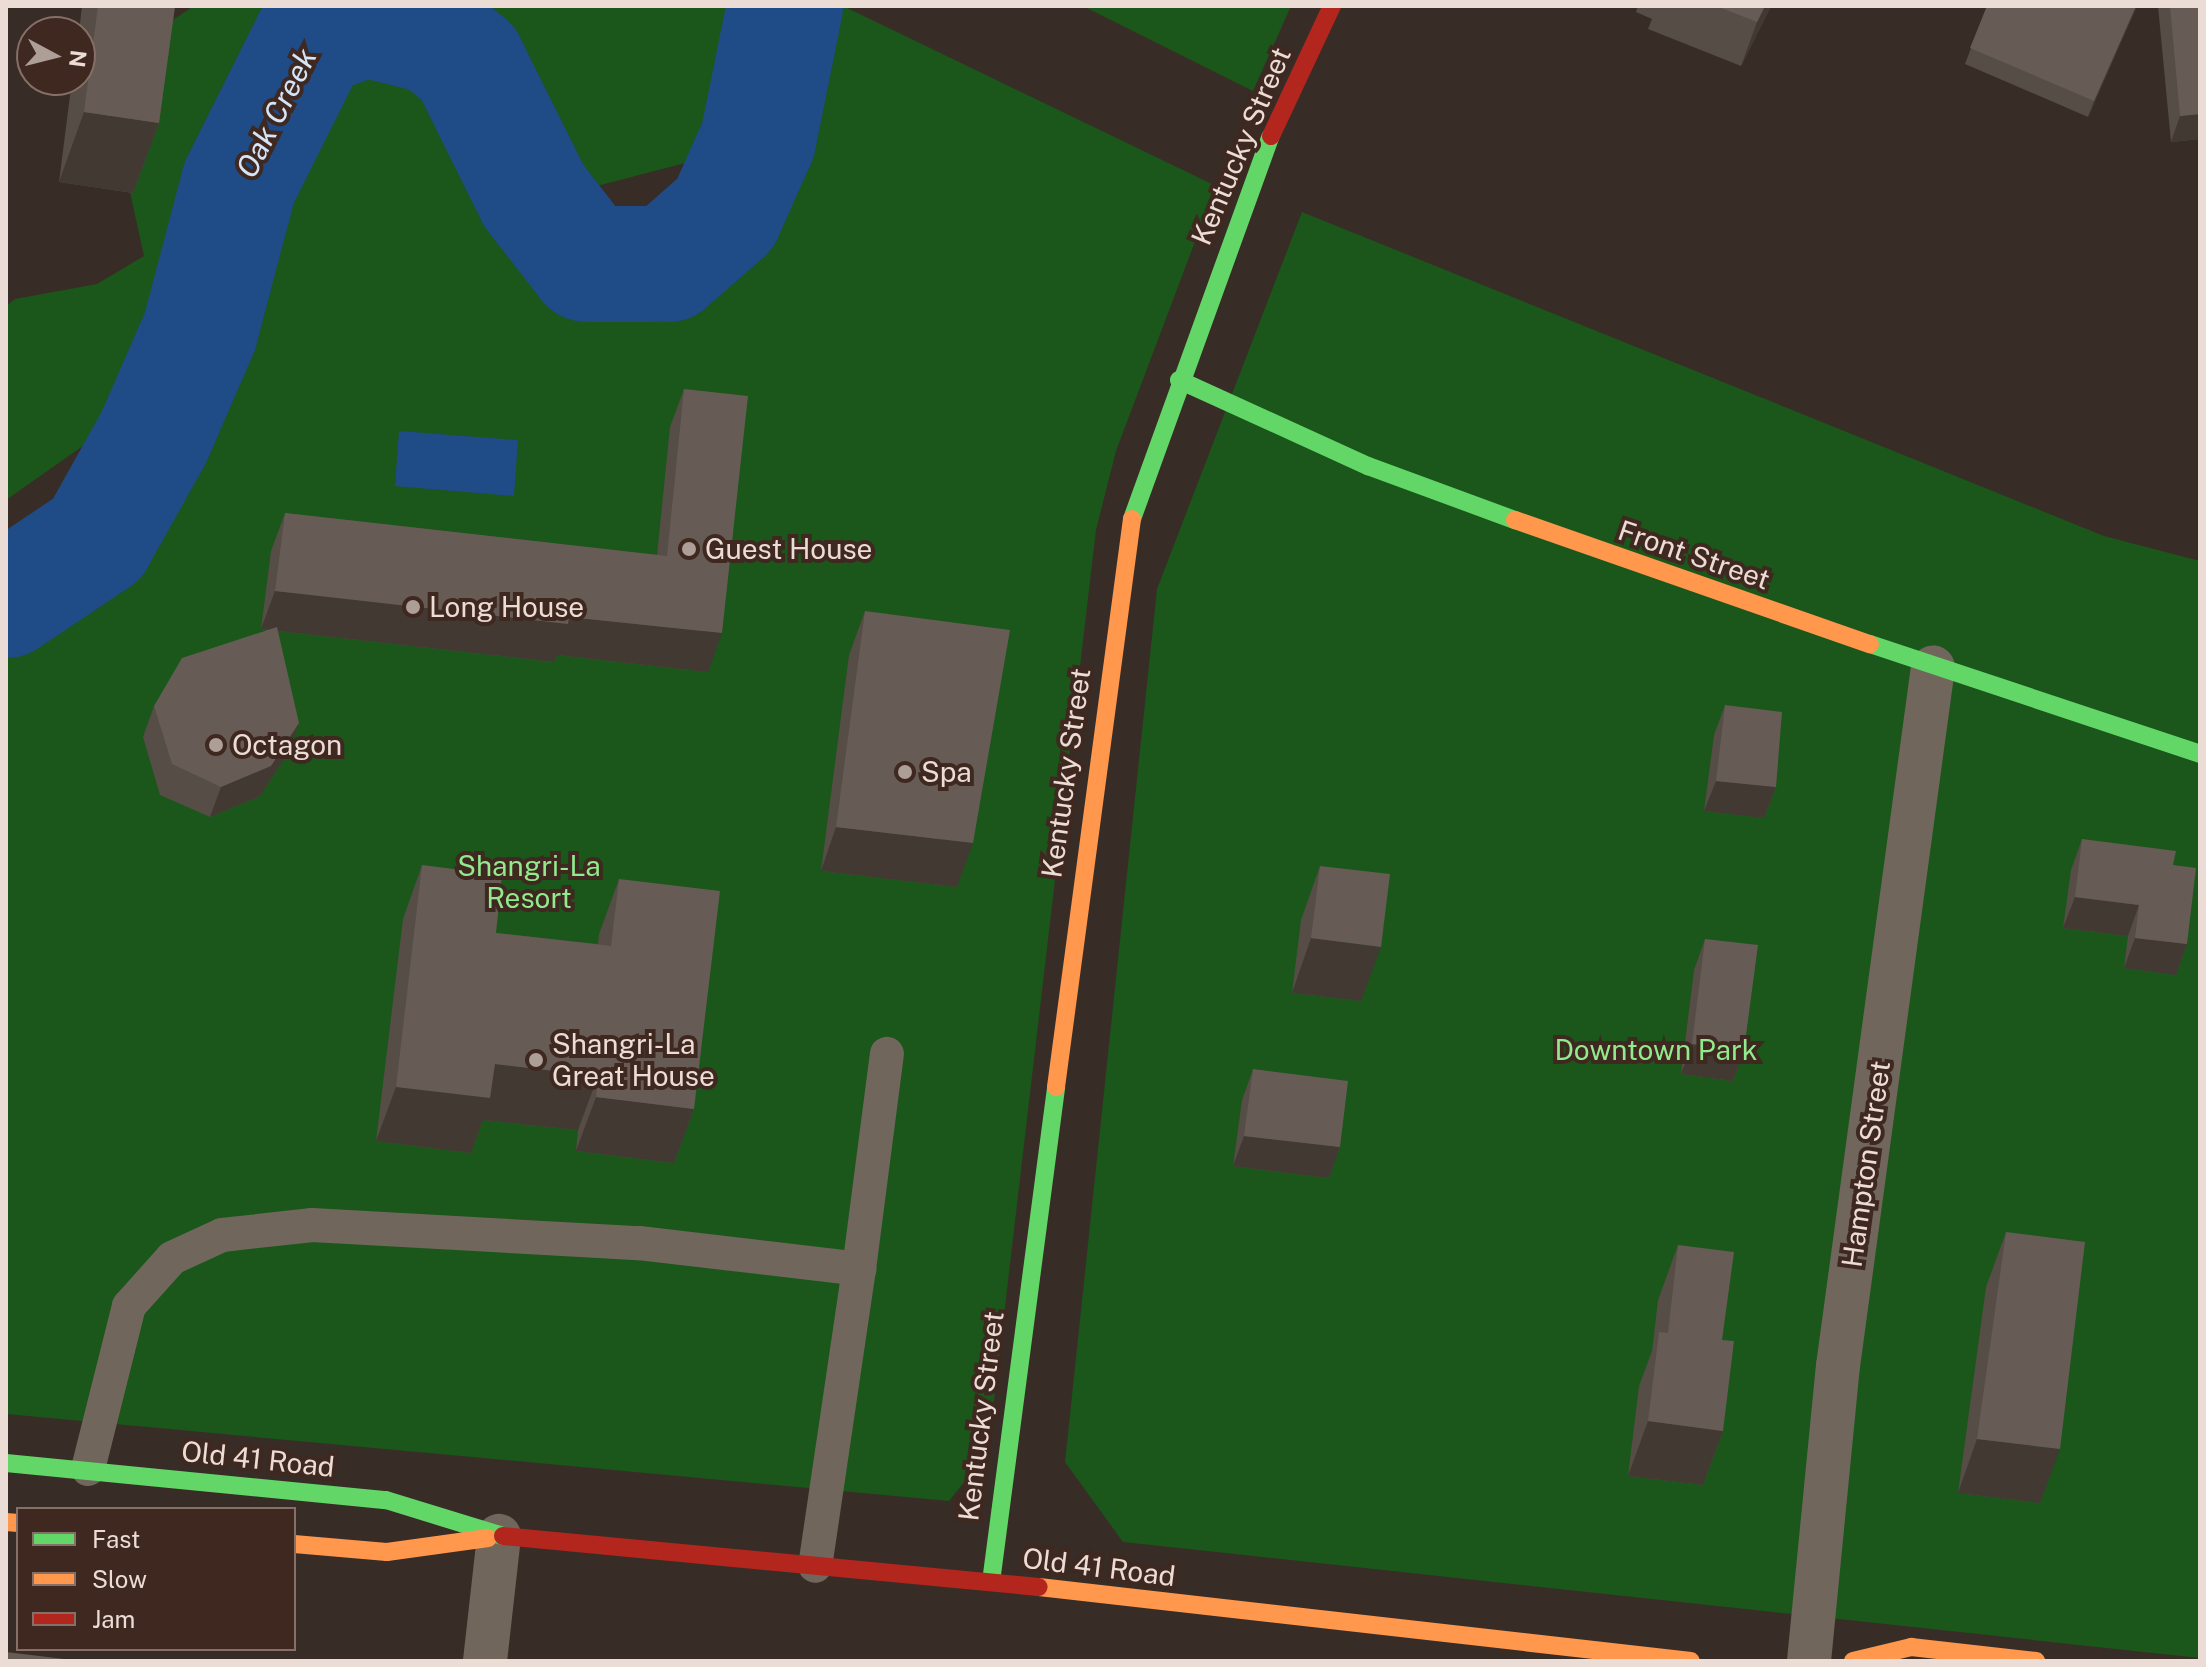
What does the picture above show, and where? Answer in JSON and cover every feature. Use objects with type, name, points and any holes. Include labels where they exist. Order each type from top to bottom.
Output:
[{"type":"street","name":"Kentucky Street","points":[[991,1582],[999,1486],[1130,526],[1179,380],[1258,165],[1332,6]]},
{"type":"street","name":"Front Street","points":[[1179,380],[1368,466],[1933,667],[2200,754]]},
{"type":"street","name":"Hampton Street","points":[[1809,1661],[1838,1366],[1933,667]]},
{"type":"street","name":"Old 41 Road","points":[[6,1463],[386,1500],[499,1536],[991,1582],[1511,1653],[1691,1661]]},
{"type":"street","name":"Old 41 Road","points":[[296,1544],[387,1552],[499,1536]]},
{"type":"street","points":[[485,1661],[499,1536]]},
{"type":"street","points":[[1853,1661],[1911,1647],[2036,1661]]},
{"type":"lane","points":[[815,1566],[887,1054]]},
{"type":"lane","points":[[88,1469],[129,1306],[172,1258],[222,1235],[312,1225],[639,1243],[859,1269]]},
{"type":"green space","points":[[194,6],[335,6],[279,66],[229,152],[218,262],[204,316],[121,392],[100,434],[6,500],[6,306],[15,299],[97,284],[144,256],[124,165],[144,39]]},
{"type":"green space","points":[[374,6],[761,6],[749,75],[712,156],[593,187],[546,169],[518,95],[476,30]]},
{"type":"green space","name":"Shangri-La Resort","points":[[801,6],[843,6],[1216,186],[1116,451],[1096,530],[988,1452],[949,1501],[6,1414],[6,619],[126,549],[230,324],[258,182],[325,47],[374,41],[426,49],[449,71],[514,199],[576,279],[679,277],[738,228],[776,137]]},
{"type":"green space","points":[[1083,6],[1291,6],[1253,91]]},
{"type":"green space","name":"Downtown Park","points":[[1302,212],[2104,536],[2200,561],[2200,1658],[1123,1542],[1065,1462],[1157,589]]},
{"type":"water","points":[[399,431],[518,440],[514,496],[395,486]]},
{"type":"building","points":[[98,6],[175,6],[159,123],[84,112],[86,96],[96,96]]},
{"type":"building","points":[[1716,6],[1765,6],[1757,22]]},
{"type":"building","points":[[1987,6],[2136,6],[2094,101],[1970,48]]},
{"type":"building","points":[[2170,6],[2200,6],[2200,114],[2180,116]]},
{"type":"building","points":[[684,389],[748,396],[722,633],[569,617],[568,624],[275,591],[285,513],[667,556]]},
{"type":"building","name":"Spa","points":[[865,611],[1010,630],[973,843],[836,827]]},
{"type":"building","name":"Octagon","points":[[277,627],[299,723],[271,766],[221,787],[172,764],[154,706],[182,658]]},
{"type":"building","points":[[1725,705],[1782,712],[1776,787],[1716,781]]},
{"type":"building","points":[[2082,839],[2176,851],[2173,865],[2196,868],[2187,944],[2135,938],[2139,905],[2075,897]]},
{"type":"building","name":"Shangri-La Great House","points":[[422,865],[502,875],[496,933],[611,946],[619,879],[720,891],[694,1109],[596,1097],[598,1076],[495,1064],[490,1098],[396,1087]]},
{"type":"building","points":[[1320,866],[1390,874],[1381,947],[1311,938]]},
{"type":"building","points":[[1705,939],[1758,945],[1744,1050],[1692,1044]]},
{"type":"building","points":[[1253,1069],[1348,1081],[1340,1147],[1244,1136]]},
{"type":"building","points":[[2006,1232],[2085,1242],[2060,1449],[1977,1439]]},
{"type":"building","points":[[1678,1245],[1734,1252],[1722,1340],[1734,1341],[1723,1431],[1648,1421],[1659,1332],[1668,1333]]},
{"type":"building","points":[[6,1652],[81,1661],[6,1661]]},
{"type":"waterway","name":"Oak Creek","points":[[6,600],[97,539],[154,437],[200,331],[239,183],[311,39],[365,19],[435,36],[468,63],[534,196],[587,264],[668,264],[725,214],[758,140],[785,6]]},
{"type":"traffic: fast","points":[[1132,519],[1271,136]]},
{"type":"traffic: fast","points":[[1179,380],[1368,466],[1515,520]]},
{"type":"traffic: fast","points":[[1870,644],[2200,754]]},
{"type":"traffic: fast","points":[[991,1582],[1056,1087]]},
{"type":"traffic: fast","points":[[6,1463],[386,1500],[503,1536]]},
{"type":"traffic: slow","points":[[1056,1087],[1132,519]]},
{"type":"traffic: slow","points":[[1515,520],[1870,644]]},
{"type":"traffic: slow","points":[[6,1522],[16,1523]]},
{"type":"traffic: slow","points":[[296,1544],[387,1552],[488,1538]]},
{"type":"traffic: slow","points":[[1039,1587],[1691,1661]]},
{"type":"traffic: slow","points":[[1853,1661],[1911,1647],[2036,1661]]},
{"type":"traffic: jam","points":[[1271,136],[1332,6]]},
{"type":"traffic: jam","points":[[503,1536],[1039,1587]]},
{"type":"place","name":"Guest House","points":[[689,549]]},
{"type":"place","name":"Long House","points":[[413,607]]},
{"type":"place","name":"Octagon","points":[[216,745]]},
{"type":"place","name":"Spa","points":[[905,772]]},
{"type":"place","name":"Shangri-La Great House","points":[[536,1060]]}]
